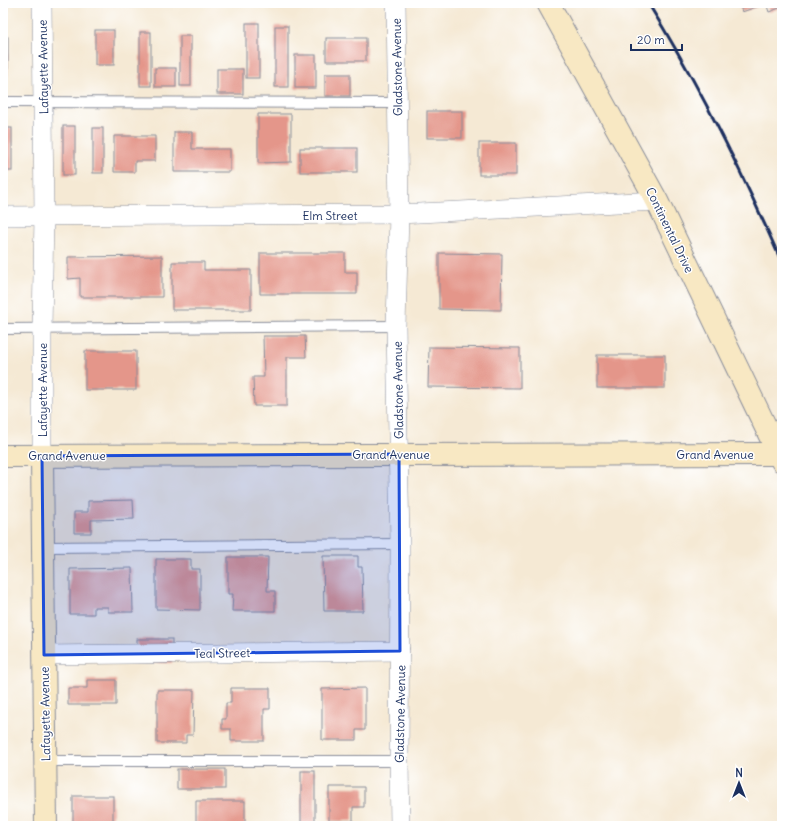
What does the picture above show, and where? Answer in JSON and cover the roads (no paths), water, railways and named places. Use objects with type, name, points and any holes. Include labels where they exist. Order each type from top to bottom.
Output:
[{"type":"main road","name":"Continental Drive","points":[[548,3],[657,201],[780,457]]},
{"type":"main road","name":"Grand Avenue","points":[[3,456],[399,454],[780,457]]},
{"type":"main road","name":"Lafayette Avenue","points":[[42,456],[46,826]]},
{"type":"street","name":"Lafayette Avenue","points":[[42,3],[44,216],[42,456]]},
{"type":"street","name":"Gladstone Avenue","points":[[396,3],[399,214],[396,326],[400,544],[400,826]]},
{"type":"street","name":"Elm Street","points":[[3,216],[399,214],[657,201]]},
{"type":"street","name":"Teal Street","points":[[44,655],[400,651]]},
{"type":"lane","points":[[3,102],[397,103]]},
{"type":"lane","points":[[3,329],[396,326]]},
{"type":"lane","points":[[43,547],[400,544]]},
{"type":"lane","points":[[46,761],[399,761]]},
{"type":"railway","points":[[648,3],[703,98],[752,196],[782,263]]}]
